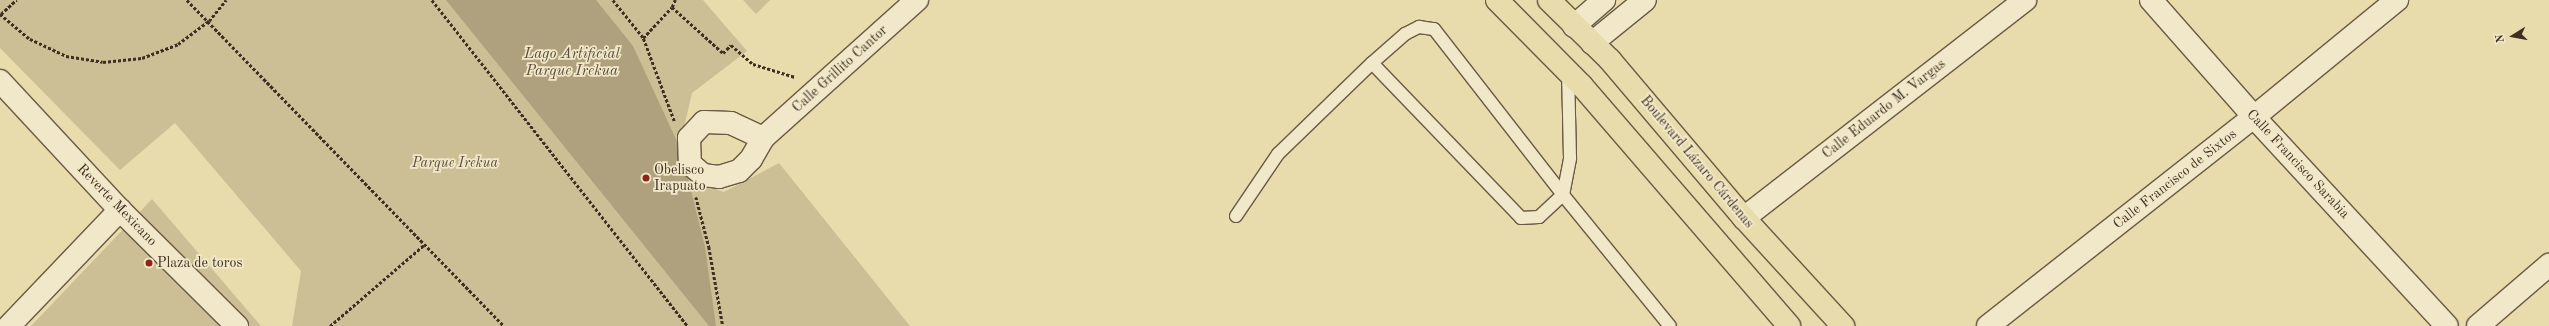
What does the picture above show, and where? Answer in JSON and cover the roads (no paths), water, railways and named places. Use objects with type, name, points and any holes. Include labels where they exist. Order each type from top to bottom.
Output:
[{"type":"main road","points":[[1497,0],[1568,73],[1789,326]]},
{"type":"main road","name":"Boulevard Lázaro Cárdenas","points":[[1549,0],[1610,60],[1744,218],[1843,326]]},
{"type":"street","name":"Calle Grillito Cantor","points":[[763,138],[916,0]]},
{"type":"street","points":[[1574,26],[1604,0]]},
{"type":"street","points":[[1592,43],[1645,0]]},
{"type":"street","name":"Calle Eduardo M. Vargas","points":[[1744,218],[2025,0]]},
{"type":"street","name":"Calle Francisco Sarabia","points":[[2151,0],[2254,117],[2447,326]]},
{"type":"street","name":"Calle Francisco de Sixtos","points":[[1988,326],[2254,117],[2398,0]]},
{"type":"street","name":"Reverte Mexicano","points":[[0,81],[120,210],[237,326]]},
{"type":"street","points":[[9,326],[120,210]]},
{"type":"street","points":[[2478,326],[2549,265]]},
{"type":"lane","points":[[1236,216],[1278,154],[1372,63],[1405,34],[1419,27],[1434,29],[1563,195],[1670,326]]},
{"type":"lane","points":[[1372,63],[1521,218],[1540,217],[1563,195],[1570,158],[1568,73]]},
{"type":"water","name":"Lago Artificial Parque Irekua","points":[[446,0],[596,0],[633,46],[681,150],[705,247],[716,326],[709,326]]},
{"type":"place","name":"Obelisco Irapuato","points":[[646,178]]},
{"type":"place","name":"Plaza de toros","points":[[149,263]]},
{"type":"park label","name":"Parque Irekua","points":[[455,163]]}]
